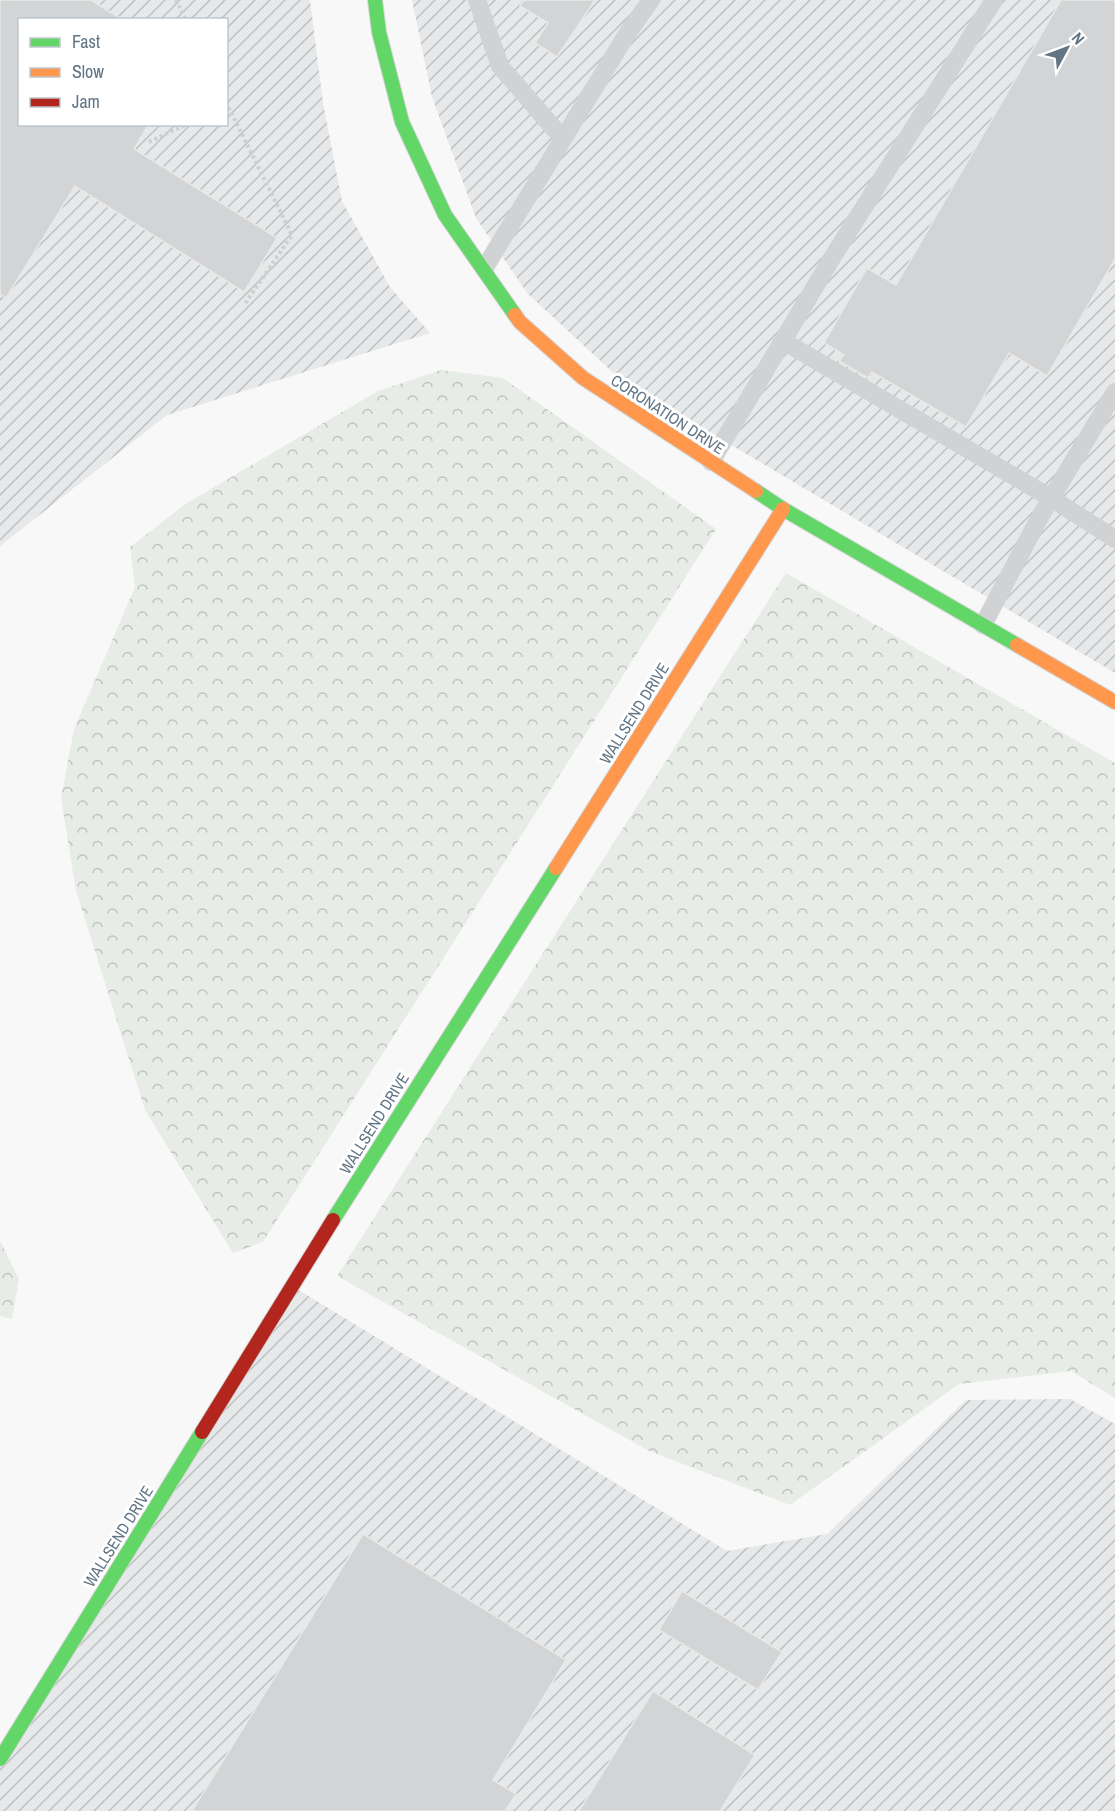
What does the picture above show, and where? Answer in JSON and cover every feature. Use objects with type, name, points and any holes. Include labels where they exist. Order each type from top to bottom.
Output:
[{"type":"street","name":"CORONATION DRIVE","points":[[375,0],[379,32],[402,122],[445,215],[520,322],[583,378],[783,509],[1115,702]]},
{"type":"street","name":"WALLSEND DRIVE","points":[[0,1759],[309,1258],[783,509]]},
{"type":"lane","points":[[477,0],[500,66],[563,139]]},
{"type":"lane","points":[[484,269],[627,34],[651,0]]},
{"type":"lane","points":[[711,462],[832,258],[994,0]]},
{"type":"lane","points":[[783,341],[1051,498],[1115,539]]},
{"type":"lane","points":[[983,625],[1051,498],[1115,392]]},
{"type":"path","points":[[176,0],[185,18]]},
{"type":"path","points":[[228,107],[292,235],[244,305]]},
{"type":"path","points":[[149,142],[183,126]]},
{"type":"shaded area","points":[[0,0],[310,0],[323,103],[342,201],[390,287],[430,333],[167,415],[0,546]]},
{"type":"shaded area","points":[[412,0],[1115,0],[1115,673],[620,379],[527,293],[476,218],[432,97]]},
{"type":"shaded area","points":[[297,1289],[727,1551],[827,1534],[966,1400],[1070,1399],[1115,1424],[1115,1811],[0,1811],[0,1755]]},
{"type":"green space","points":[[441,370],[503,378],[716,529],[263,1242],[233,1253],[145,1110],[76,891],[61,798],[74,729],[135,587],[130,547],[187,503],[378,391]]},
{"type":"green space","points":[[786,573],[1115,763],[1115,1398],[1071,1371],[959,1384],[790,1505],[649,1451],[337,1276]]},
{"type":"green space","points":[[0,1241],[19,1279],[12,1319],[0,1316]]},
{"type":"building","points":[[0,0],[91,0],[120,18],[18,18],[18,126],[148,126],[134,149],[277,238],[244,292],[75,186],[6,298],[0,294]]},
{"type":"building","points":[[524,0],[595,0],[557,57],[535,43],[548,23],[520,6]]},
{"type":"building","points":[[1061,0],[1115,0],[1115,259],[1047,376],[1009,353],[966,427],[872,372],[868,378],[839,361],[844,355],[824,343],[867,268],[896,285]]},
{"type":"building","points":[[363,1534],[566,1660],[493,1780],[516,1794],[505,1811],[192,1811]]},
{"type":"building","points":[[682,1591],[782,1652],[758,1690],[659,1630]]},
{"type":"building","points":[[653,1691],[755,1755],[720,1811],[579,1811]]},
{"type":"traffic: fast","points":[[375,0],[379,32],[402,122],[445,215],[515,315]]},
{"type":"traffic: fast","points":[[756,491],[1017,645]]},
{"type":"traffic: fast","points":[[333,1220],[556,868]]},
{"type":"traffic: fast","points":[[0,1759],[202,1432]]},
{"type":"traffic: slow","points":[[515,315],[583,378],[756,491]]},
{"type":"traffic: slow","points":[[556,868],[783,509]]},
{"type":"traffic: slow","points":[[1017,645],[1115,702]]},
{"type":"traffic: jam","points":[[202,1432],[333,1220]]}]
